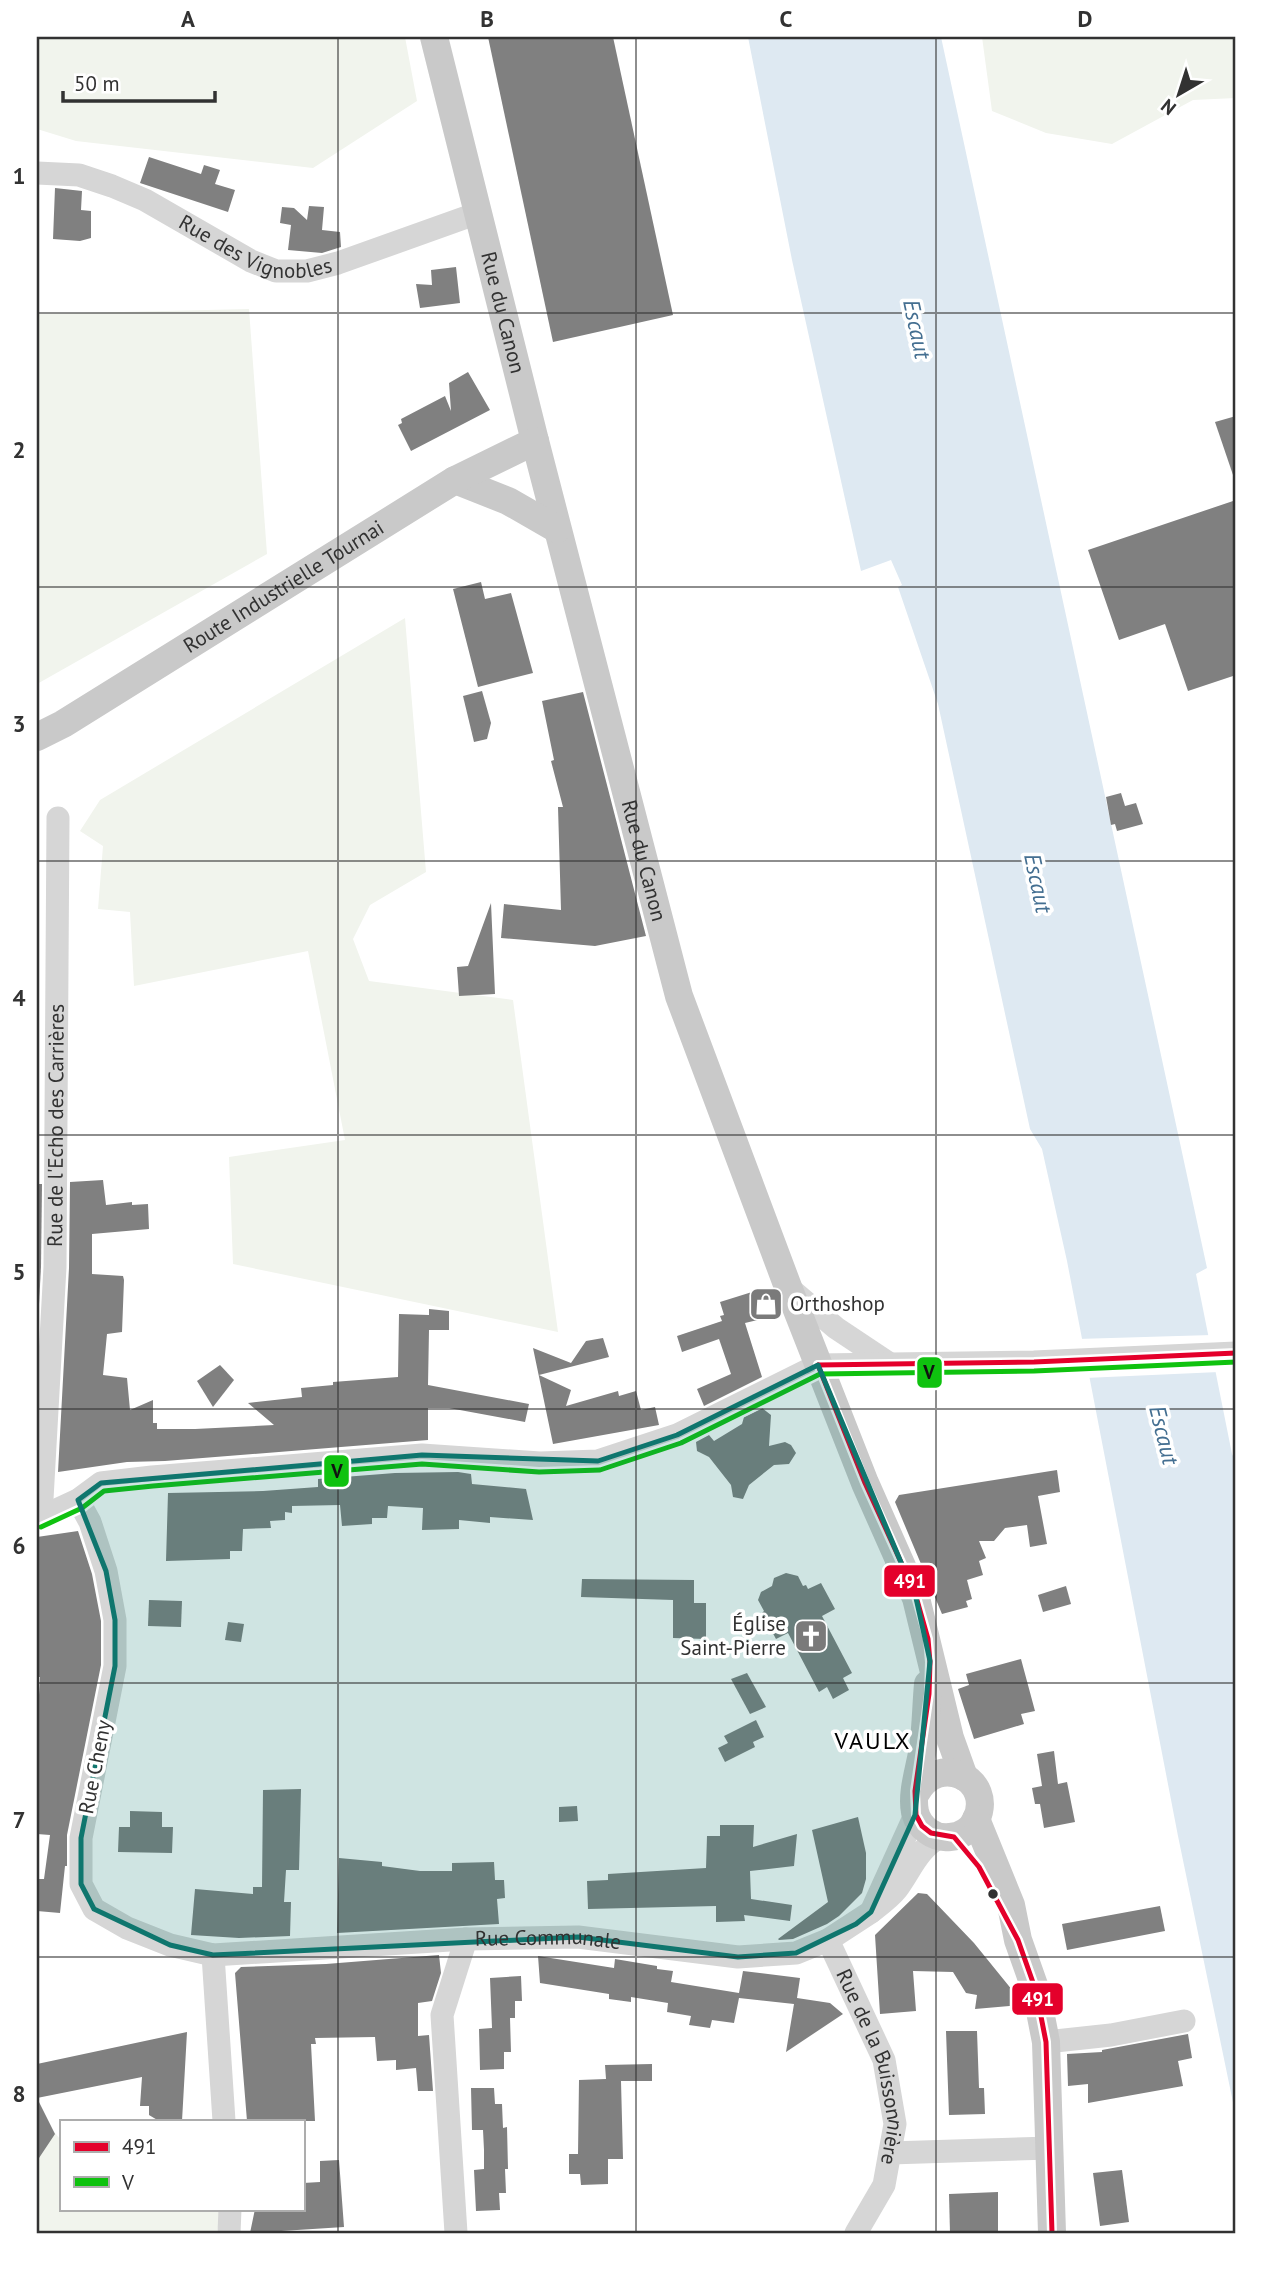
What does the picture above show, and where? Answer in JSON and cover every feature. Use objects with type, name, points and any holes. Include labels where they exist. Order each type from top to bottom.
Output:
[{"type":"main road","name":"Rue du Canon","points":[[434,37],[557,529],[679,996],[864,1483],[916,1598],[950,1738],[964,1777]]},
{"type":"main road","name":"Route Industrielle Tournai","points":[[37,737],[63,724],[456,480],[535,442]]},
{"type":"main road","points":[[456,480],[508,501],[557,529]]},
{"type":"main road","points":[[930,1661],[916,1804],[925,1829],[947,1837],[979,1867],[1018,1940],[1036,1991],[1046,2042],[1052,2233]]},
{"type":"main road","points":[[916,1804],[924,1781],[936,1773],[950,1772],[971,1783],[979,1800],[976,1819],[965,1832],[947,1837]]},
{"type":"main road","points":[[976,1819],[1012,1905],[1018,1940]]},
{"type":"street","name":"Rue des Vignobles","points":[[37,173],[79,175],[112,186],[145,200],[251,261],[276,271],[307,271],[338,263],[478,213]]},
{"type":"street","name":"Rue de l'Echo des Carrières","points":[[39,1518],[55,1267],[58,818]]},
{"type":"street","points":[[788,1287],[836,1328],[890,1364]]},
{"type":"street","points":[[39,1518],[78,1500],[101,1483],[152,1477],[422,1455],[540,1463],[598,1461],[677,1435],[818,1364],[1034,1362],[1236,1353]]},
{"type":"street","name":"Rue Cheny","points":[[78,1500],[90,1522],[106,1572],[114,1620],[115,1666],[81,1838],[80,1884],[94,1909],[127,1928],[170,1945],[214,1955]]},
{"type":"street","points":[[871,1912],[916,1804]]},
{"type":"street","name":"Rue Communale","points":[[214,1955],[466,1939],[578,1937],[738,1958],[796,1953],[828,1940],[871,1912],[896,1890],[917,1857],[932,1842],[947,1837]]},
{"type":"street","points":[[456,2233],[442,2015],[466,1939]]},
{"type":"street","name":"Rue de la Buissonnière","points":[[828,1940],[884,2060],[895,2124],[884,2185],[856,2233]]},
{"type":"street","points":[[214,1955],[225,2120]]},
{"type":"street","points":[[1046,2042],[1111,2035],[1184,2021]]},
{"type":"street","points":[[890,2153],[1051,2148]]},
{"type":"street","points":[[229,2233],[230,2210]]},
{"type":"highlighted area","points":[[818,1365],[916,1598],[930,1661],[915,1815],[871,1912],[856,1924],[796,1953],[738,1957],[578,1937],[213,1955],[170,1945],[94,1909],[81,1884],[81,1838],[115,1666],[115,1620],[106,1571],[78,1500],[101,1483],[422,1455],[598,1461],[677,1435]]},
{"type":"shaded area","points":[[37,37],[405,37],[417,101],[313,168],[76,141],[37,129]]},
{"type":"shaded area","points":[[982,37],[1236,37],[1236,98],[1193,100],[1112,144],[1046,133],[992,111]]},
{"type":"shaded area","points":[[249,309],[267,554],[37,684],[37,314]]},
{"type":"shaded area","points":[[405,618],[426,872],[370,905],[353,939],[369,981],[513,1000],[558,1332],[233,1264],[229,1157],[345,1140],[308,951],[134,986],[130,912],[98,909],[103,846],[80,831],[100,800]]},
{"type":"shaded area","points":[[54,2132],[60,2139],[60,2210],[221,2210],[217,2233],[37,2233],[37,2159]]},
{"type":"water","name":"Escaut","points":[[748,37],[941,37],[1207,1268],[1196,1274],[1232,1454],[1236,1462],[1236,2117],[1178,1836],[1067,1261],[1042,1149],[1030,1129],[938,704],[898,587],[902,585],[891,560],[861,571],[792,260]]},
{"type":"pier","points":[[1212,1335],[1219,1372],[1085,1378],[1077,1339]]},
{"type":"building","points":[[488,37],[613,37],[673,315],[553,342]]},
{"type":"building","points":[[149,157],[201,174],[204,165],[220,170],[215,184],[235,190],[228,212],[140,183]]},
{"type":"building","points":[[55,188],[82,191],[81,210],[91,211],[91,238],[80,241],[53,239]]},
{"type":"building","points":[[309,206],[324,207],[322,230],[340,232],[341,247],[322,253],[288,250],[291,225],[280,223],[282,207],[294,208],[307,220]]},
{"type":"building","points":[[456,267],[460,303],[420,308],[416,284],[432,285],[431,270]]},
{"type":"building","points":[[468,372],[490,410],[411,451],[398,425],[402,423],[401,419],[445,396],[451,411],[449,383]]},
{"type":"building","points":[[1236,416],[1236,474],[1233,475],[1215,422]]},
{"type":"building","points":[[1236,500],[1236,675],[1188,691],[1165,624],[1119,640],[1088,550]]},
{"type":"building","points":[[481,582],[485,599],[511,593],[533,673],[478,687],[453,589]]},
{"type":"building","points":[[482,691],[491,723],[487,739],[474,742],[463,696]]},
{"type":"building","points":[[583,692],[646,936],[595,946],[501,938],[504,904],[561,910],[558,807],[563,807],[551,761],[554,760],[542,701]]},
{"type":"building","points":[[1121,793],[1125,806],[1136,803],[1143,824],[1117,831],[1115,824],[1111,825],[1106,797]]},
{"type":"building","points":[[491,903],[495,994],[459,996],[457,967],[468,966]]},
{"type":"building","points":[[103,1180],[106,1205],[132,1202],[132,1205],[148,1204],[149,1229],[92,1234],[92,1274],[123,1276],[124,1280],[122,1332],[107,1334],[103,1375],[127,1378],[130,1410],[153,1400],[153,1423],[157,1423],[157,1429],[274,1425],[248,1403],[302,1397],[301,1388],[333,1385],[333,1382],[398,1377],[399,1314],[429,1315],[429,1309],[449,1311],[449,1330],[429,1330],[428,1385],[529,1404],[525,1422],[449,1408],[428,1408],[428,1440],[127,1462],[58,1472],[69,1268],[70,1182]]},
{"type":"building","points":[[37,1184],[42,1184],[37,1342]]},
{"type":"building","points":[[765,1288],[774,1316],[745,1323],[762,1377],[704,1406],[697,1389],[731,1374],[719,1339],[682,1352],[677,1336],[722,1321],[720,1316],[724,1315],[720,1302]]},
{"type":"building","points":[[603,1338],[609,1357],[539,1375],[571,1390],[566,1406],[618,1391],[619,1396],[636,1391],[641,1410],[655,1407],[659,1425],[553,1444],[533,1348],[571,1363],[586,1341]]},
{"type":"building","points":[[220,1365],[234,1380],[213,1407],[197,1381]]},
{"type":"building","points":[[762,1408],[771,1415],[769,1446],[785,1442],[791,1445],[796,1453],[789,1464],[774,1465],[749,1485],[743,1499],[733,1497],[731,1485],[709,1457],[697,1451],[696,1442],[709,1435],[714,1441],[742,1424],[744,1417]]},
{"type":"building","points":[[1057,1470],[1060,1492],[1038,1496],[1047,1544],[1030,1547],[1027,1525],[1005,1528],[994,1541],[979,1541],[986,1558],[979,1561],[983,1575],[967,1580],[972,1599],[966,1601],[968,1607],[942,1614],[895,1502],[899,1495]]},
{"type":"building","points":[[395,1473],[471,1474],[472,1484],[526,1489],[533,1520],[490,1517],[490,1523],[459,1520],[459,1529],[422,1530],[423,1508],[388,1506],[387,1518],[372,1518],[372,1524],[342,1526],[340,1505],[292,1506],[292,1513],[285,1512],[285,1520],[270,1521],[271,1528],[243,1529],[242,1551],[230,1551],[230,1559],[166,1561],[168,1493],[263,1491],[318,1487],[318,1479]]},
{"type":"building","points":[[78,1531],[92,1574],[101,1621],[101,1665],[67,1835],[67,1866],[60,1913],[37,1911],[37,1879],[44,1879],[50,1835],[37,1834],[40,1677],[37,1677],[37,1537]]},
{"type":"building","name":"Église Saint-Pierre","points":[[786,1573],[798,1576],[803,1586],[806,1585],[808,1589],[821,1583],[835,1609],[822,1616],[852,1673],[843,1678],[849,1690],[833,1699],[827,1687],[819,1692],[788,1633],[776,1639],[762,1613],[764,1611],[758,1600],[761,1592],[772,1586],[774,1578]]},
{"type":"building","points":[[582,1579],[694,1580],[694,1603],[706,1603],[706,1639],[673,1638],[673,1600],[581,1597]]},
{"type":"building","points":[[1066,1586],[1071,1604],[1043,1612],[1038,1595]]},
{"type":"building","points":[[149,1600],[182,1601],[181,1627],[148,1626]]},
{"type":"building","points":[[228,1622],[244,1624],[241,1642],[225,1640]]},
{"type":"building","points":[[1021,1659],[1035,1711],[1021,1714],[1024,1724],[974,1739],[958,1689],[969,1685],[966,1674]]},
{"type":"building","points":[[747,1673],[766,1707],[750,1714],[731,1679]]},
{"type":"building","points":[[756,1720],[764,1737],[753,1742],[755,1747],[725,1762],[718,1748],[728,1743],[724,1736]]},
{"type":"building","points":[[1054,1751],[1058,1784],[1067,1782],[1075,1822],[1044,1828],[1040,1804],[1035,1804],[1032,1788],[1042,1786],[1037,1754]]},
{"type":"building","points":[[301,1789],[299,1870],[286,1870],[284,1902],[291,1902],[290,1936],[239,1938],[191,1935],[195,1889],[253,1894],[253,1887],[262,1887],[263,1790]]},
{"type":"building","points":[[577,1806],[578,1821],[559,1822],[559,1807]]},
{"type":"building","points":[[130,1811],[162,1812],[162,1827],[173,1827],[172,1853],[118,1852],[119,1827],[130,1827]]},
{"type":"building","points":[[858,1817],[866,1853],[866,1879],[862,1893],[827,1924],[793,1939],[779,1940],[828,1902],[812,1830]]},
{"type":"building","points":[[720,1825],[754,1825],[753,1847],[797,1834],[794,1866],[750,1871],[751,1899],[792,1905],[790,1921],[744,1915],[745,1921],[716,1922],[716,1906],[588,1909],[587,1881],[608,1880],[608,1874],[706,1868],[707,1836],[720,1836]]},
{"type":"building","points":[[339,1858],[382,1862],[382,1866],[420,1871],[452,1871],[452,1863],[494,1862],[495,1880],[504,1880],[505,1898],[497,1899],[499,1924],[337,1933]]},
{"type":"building","points":[[918,1893],[927,1894],[974,1943],[1022,2005],[975,2009],[977,1995],[966,1993],[953,1972],[913,1971],[916,2011],[880,2014],[875,1935]]},
{"type":"building","points":[[1160,1906],[1165,1931],[1067,1950],[1062,1924]]},
{"type":"building","points":[[439,1955],[441,1973],[432,2001],[418,2003],[418,2036],[429,2035],[433,2091],[418,2091],[416,2068],[396,2070],[396,2060],[377,2061],[375,2037],[315,2038],[316,2044],[311,2044],[315,2121],[247,2120],[235,1973],[241,1967],[326,1964]]},
{"type":"building","points":[[538,1956],[614,1968],[615,1959],[657,1966],[657,1969],[673,1971],[671,1982],[739,1993],[743,1971],[800,1978],[797,1998],[830,2003],[843,2014],[786,2052],[794,2004],[739,1998],[734,2023],[712,2020],[710,2028],[689,2025],[691,2016],[667,2012],[668,2003],[631,1997],[631,2002],[609,1999],[609,1994],[540,1983]]},
{"type":"building","points":[[521,1976],[522,2001],[515,2001],[515,2018],[510,2018],[511,2052],[504,2052],[504,2069],[480,2070],[479,2029],[492,2028],[490,1978]]},
{"type":"building","points":[[946,2031],[977,2031],[979,2088],[984,2088],[985,2114],[949,2115]]},
{"type":"building","points":[[187,2032],[182,2120],[157,2120],[149,2115],[149,2106],[140,2106],[142,2077],[37,2098],[37,2064]]},
{"type":"building","points":[[1188,2034],[1192,2058],[1178,2061],[1183,2086],[1088,2103],[1088,2084],[1068,2086],[1067,2054],[1102,2052]]},
{"type":"building","points":[[652,2064],[652,2081],[621,2081],[623,2159],[608,2159],[608,2184],[581,2185],[580,2174],[569,2174],[569,2154],[578,2154],[579,2080],[606,2079],[605,2065]]},
{"type":"building","points":[[471,2088],[494,2088],[495,2104],[502,2104],[503,2128],[507,2127],[508,2169],[505,2169],[506,2193],[499,2193],[500,2210],[476,2211],[474,2170],[484,2169],[484,2150],[483,2130],[472,2130]]},
{"type":"building","points":[[37,2098],[55,2134],[37,2161]]},
{"type":"building","points":[[339,2160],[344,2227],[250,2233],[255,2210],[304,2210],[304,2183],[320,2182],[320,2161]]},
{"type":"building","points":[[1122,2170],[1129,2222],[1100,2226],[1093,2173]]},
{"type":"building","points":[[998,2192],[998,2233],[950,2233],[949,2194]]},
{"type":"transit line","name":"491","points":[[818,1365],[1034,1362],[1236,1353]]},
{"type":"transit line","name":"V","points":[[41,1527],[82,1508],[104,1491],[153,1486],[422,1464],[539,1472],[600,1470],[681,1443],[820,1374],[1034,1371],[1236,1362]]},
{"type":"transit line","name":"491","points":[[818,1365],[865,1483],[915,1593],[928,1639],[929,1694],[915,1791],[916,1815],[922,1826],[931,1833],[954,1837],[979,1867],[1018,1940],[1036,1991],[1046,2042],[1052,2233]]},
{"type":"place","name":"Orthoshop","points":[[766,1304]]},
{"type":"place","name":"Église Saint-Pierre","points":[[811,1636]]},
{"type":"district","name":"VAULX","points":[[873,1741]]}]
